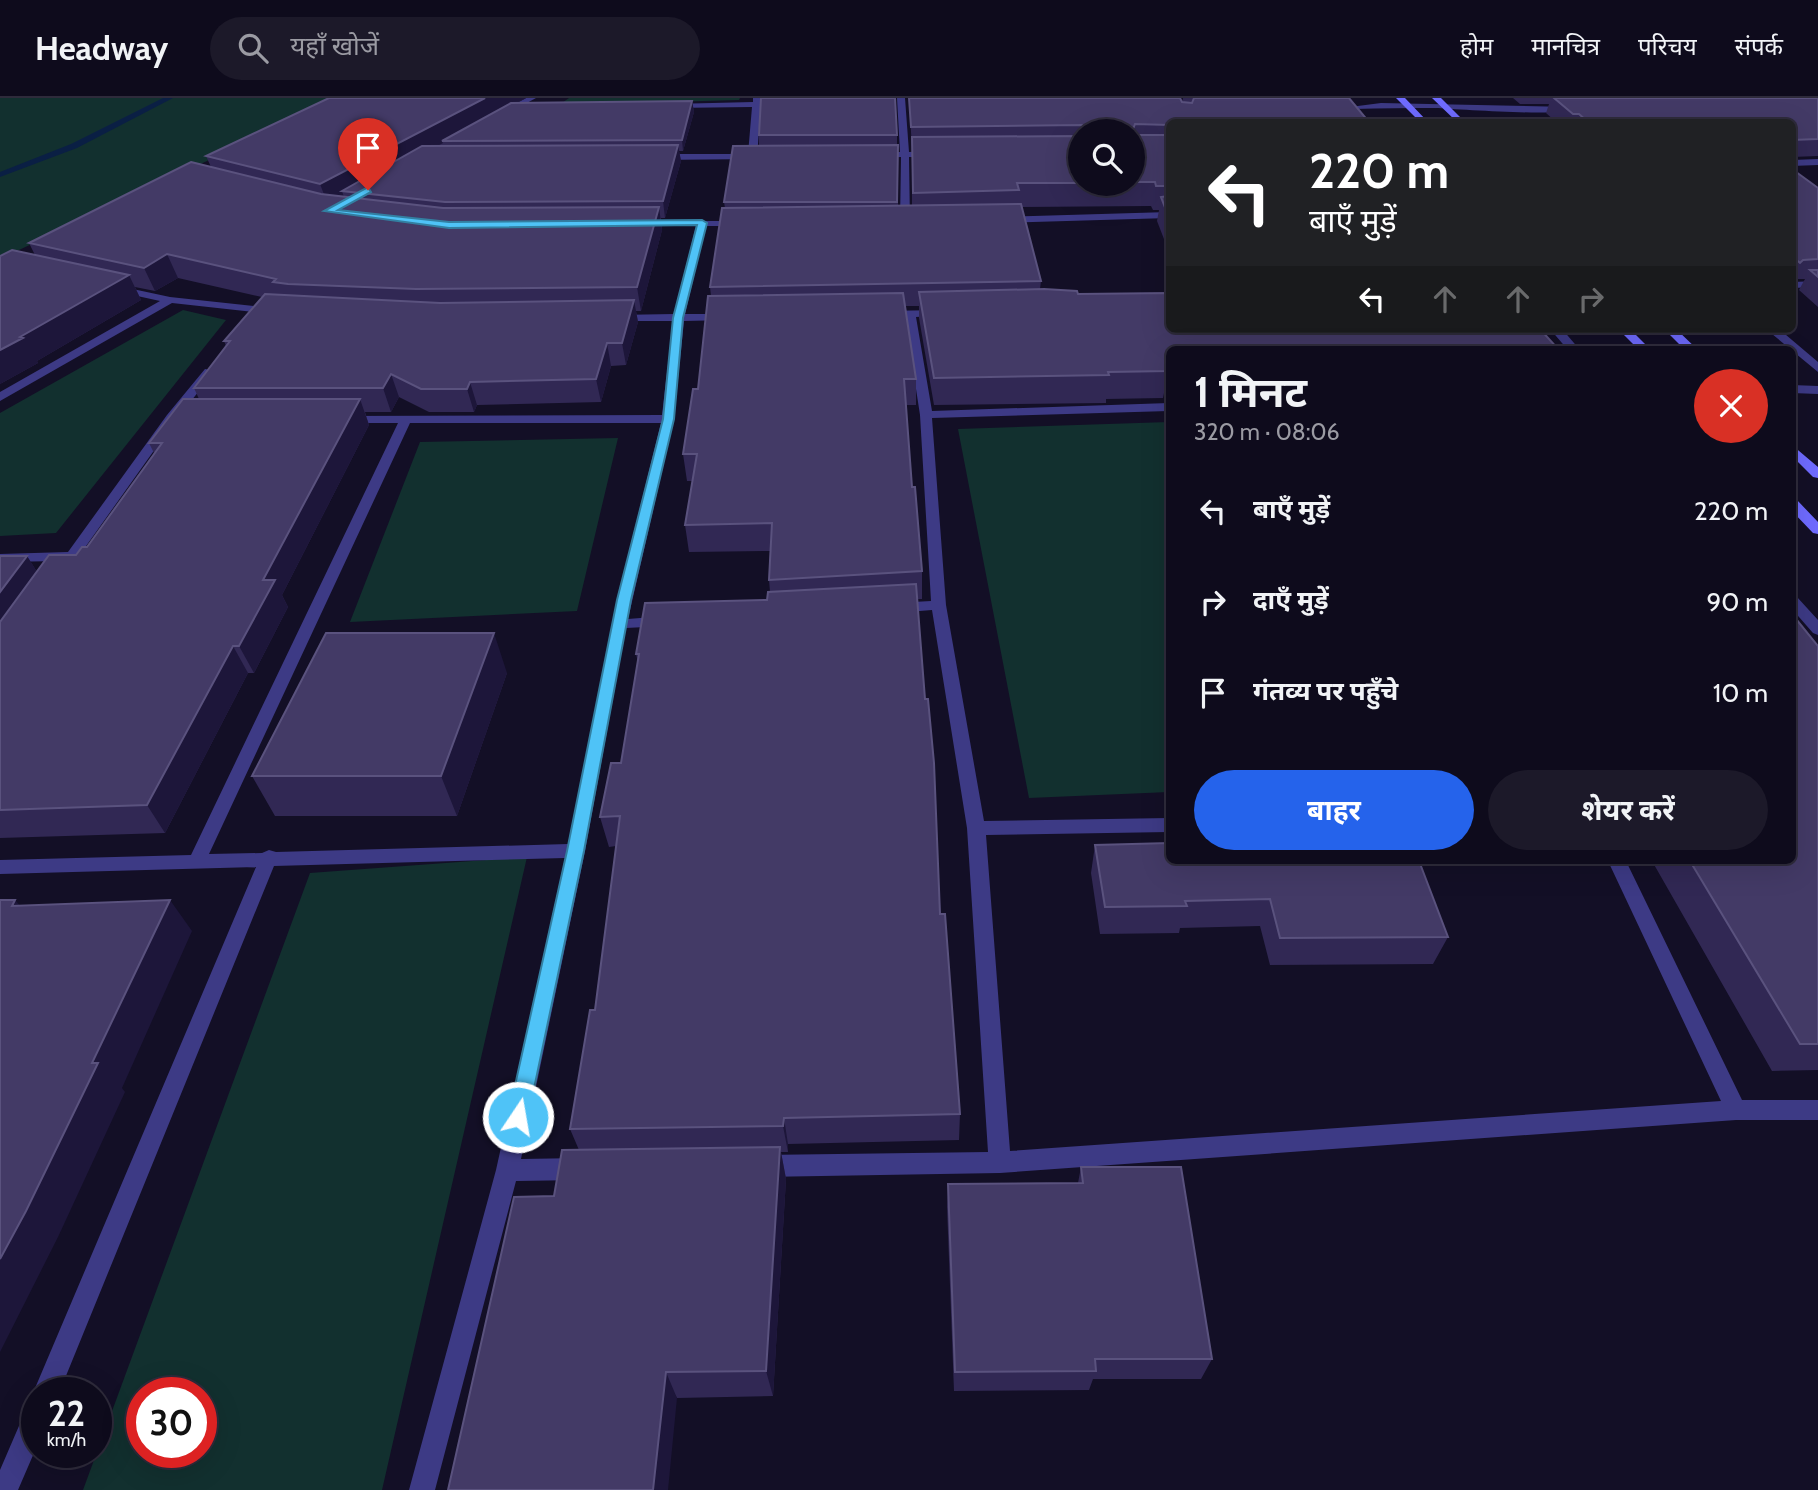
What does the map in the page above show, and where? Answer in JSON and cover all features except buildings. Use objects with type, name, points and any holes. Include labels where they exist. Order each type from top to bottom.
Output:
[{"type":"main road","points":[[1436,98],[1458,119]]},
{"type":"main road","points":[[1403,101],[1421,119]]},
{"type":"main road","points":[[1628,333],[1640,346]]},
{"type":"main road","points":[[1674,333],[1688,346]]},
{"type":"main road","points":[[1796,453],[1818,474]]},
{"type":"main road","points":[[1796,507],[1818,530]]},
{"type":"street","points":[[498,116],[532,98]]},
{"type":"street","points":[[1345,98],[1361,115]]},
{"type":"street","points":[[1496,98],[1517,116]]},
{"type":"street","points":[[660,106],[757,101],[752,157]]},
{"type":"street","points":[[1354,107],[1403,101],[1509,110],[1575,108]]},
{"type":"street","points":[[905,223],[902,103],[916,108]]},
{"type":"street","points":[[510,109],[537,108]]},
{"type":"street","points":[[863,155],[945,154]]},
{"type":"street","points":[[644,157],[766,157]]},
{"type":"street","points":[[1796,163],[1818,162]]},
{"type":"street","points":[[988,220],[1166,215]]},
{"type":"street","points":[[891,223],[919,222]]},
{"type":"street","points":[[622,223],[756,223]]},
{"type":"street","points":[[422,1490],[507,1170],[576,851],[619,624],[668,419],[678,318],[702,223]]},
{"type":"street","points":[[1796,285],[1818,284]]},
{"type":"street","points":[[104,286],[253,315],[285,311]]},
{"type":"street","points":[[0,397],[170,300]]},
{"type":"street","points":[[910,313],[926,415],[939,605],[976,828],[1000,1162]]},
{"type":"street","points":[[869,314],[951,313]]},
{"type":"street","points":[[597,318],[747,316]]},
{"type":"street","points":[[1777,333],[1792,346]]},
{"type":"street","points":[[1796,349],[1818,368]]},
{"type":"street","points":[[50,587],[178,418],[215,364]]},
{"type":"street","points":[[1796,388],[1818,390]]},
{"type":"street","points":[[926,415],[1166,407]]},
{"type":"street","points":[[324,419],[668,419]]},
{"type":"street","points":[[198,859],[407,419]]},
{"type":"street","points":[[0,558],[72,556]]},
{"type":"street","points":[[884,608],[939,605]]},
{"type":"street","points":[[1796,605],[1818,630]]},
{"type":"street","points":[[619,624],[675,620]]},
{"type":"street","points":[[976,828],[1166,825]]},
{"type":"street","points":[[0,867],[198,859],[576,851]]},
{"type":"street","points":[[53,1377],[269,858]]},
{"type":"street","points":[[1618,864],[1736,1110]]},
{"type":"street","points":[[740,1166],[1000,1162],[1736,1110],[1818,1110]]},
{"type":"street","points":[[507,1170],[603,1168]]},
{"type":"street","points":[[5,1490],[21,1452]]},
{"type":"green space","points":[[0,98],[340,98],[0,259]]},
{"type":"green space","points":[[569,98],[740,98],[559,105]]},
{"type":"green space","points":[[183,310],[226,320],[56,533],[0,536],[0,413]]},
{"type":"green space","points":[[1166,422],[1166,792],[1029,798],[958,429]]},
{"type":"green space","points":[[618,438],[577,611],[350,622],[420,442]]},
{"type":"green space","points":[[527,857],[382,1490],[83,1490],[91,1468],[112,1468],[112,1411],[310,873]]},
{"type":"waterway","points":[[0,175],[74,146],[169,98]]},
{"type":"route","points":[[368,190],[329,211],[449,225],[702,223],[678,318],[668,419],[624,600],[576,851],[518,1117]]}]
